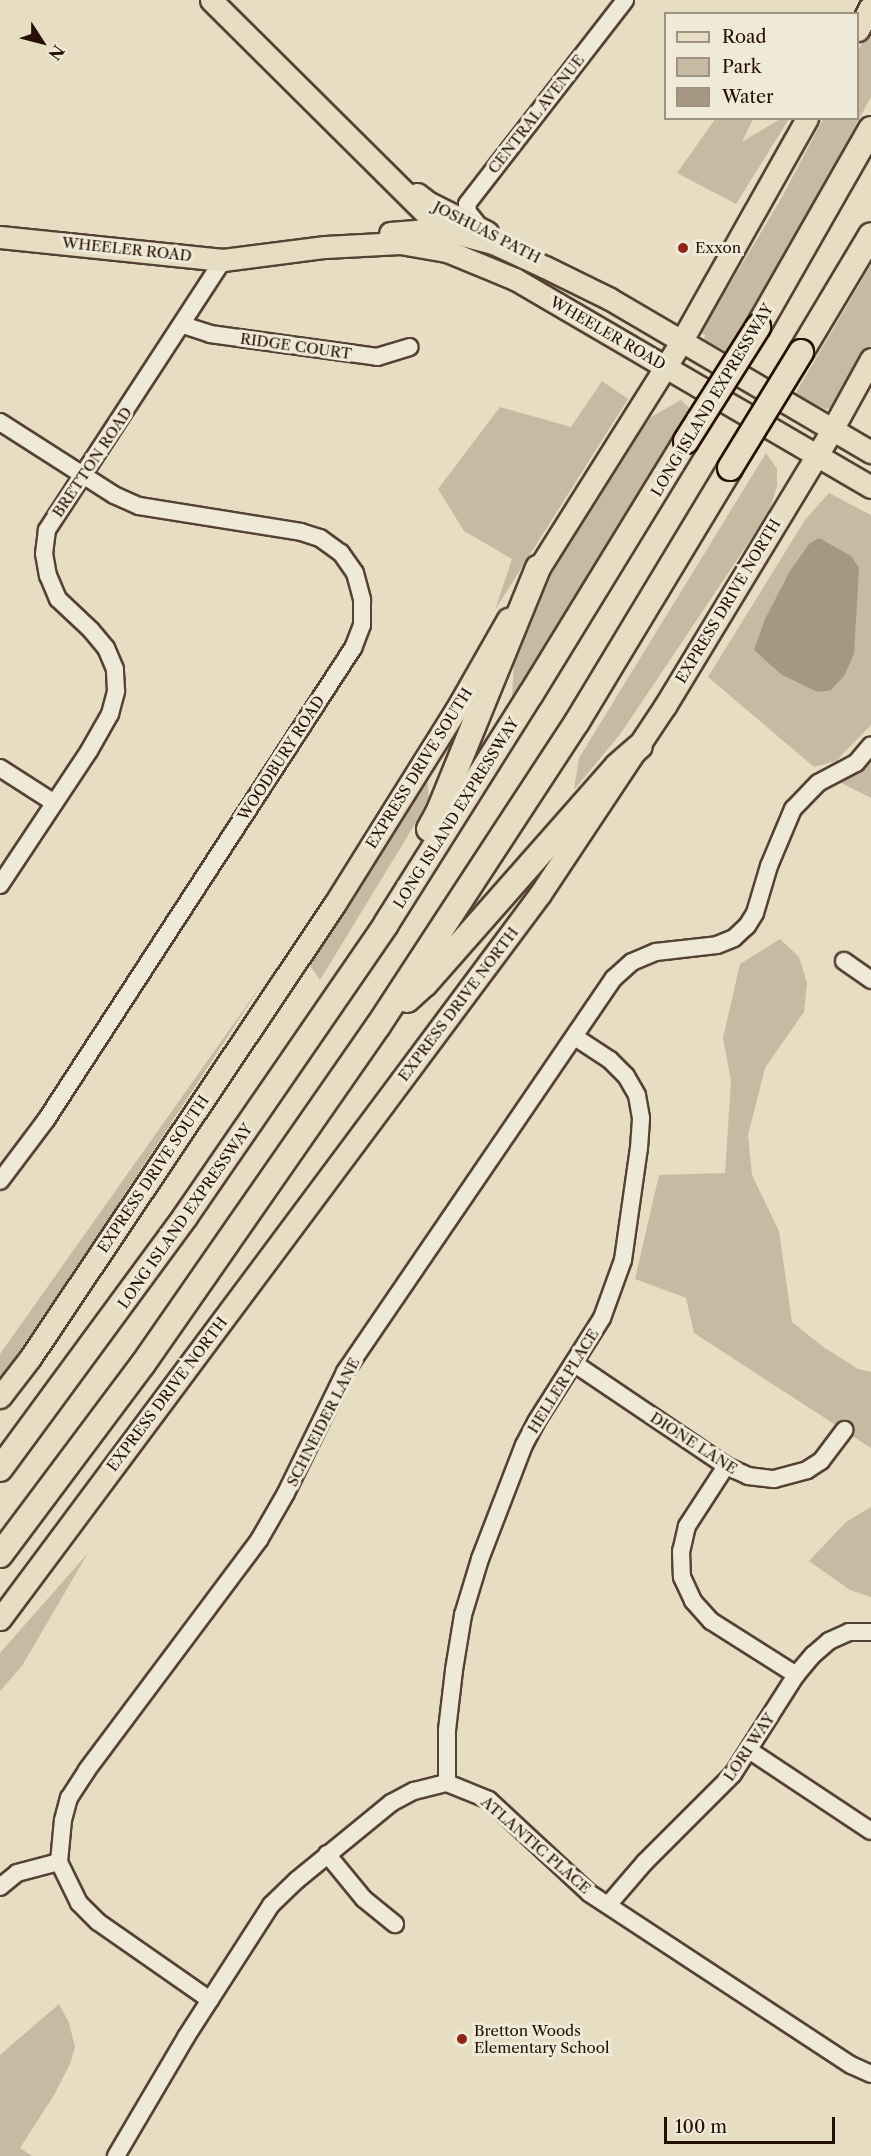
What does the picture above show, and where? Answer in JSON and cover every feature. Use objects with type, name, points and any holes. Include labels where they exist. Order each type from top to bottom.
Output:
[{"type":"highway","name":"LONG ISLAND EXPRESSWAY","points":[[0,1469],[185,1217],[386,924],[758,327],[871,129]]},
{"type":"highway","points":[[0,1555],[149,1355],[378,1026],[577,722],[871,235]]},
{"type":"highway","points":[[386,924],[403,877],[438,813],[538,568]]},
{"type":"highway","points":[[378,1026],[425,984],[617,766],[640,746]]},
{"type":"main road","name":"JOSHUAS PATH","points":[[211,0],[370,156],[440,229],[515,279]]},
{"type":"main road","points":[[859,28],[871,6]]},
{"type":"main road","name":"EXPRESS DRIVE SOUTH","points":[[0,1397],[30,1358],[334,904],[456,710],[538,568],[681,342],[806,120]]},
{"type":"main road","name":"JOSHUAS PATH","points":[[370,156],[429,203],[542,260],[610,299]]},
{"type":"main road","points":[[399,232],[409,214],[404,192]]},
{"type":"main road","name":"WHEELER ROAD","points":[[325,246],[373,234],[440,229],[492,243],[610,299],[871,453]]},
{"type":"main road","name":"WHEELER ROAD","points":[[0,237],[223,260],[325,246],[400,243],[447,250],[515,279],[871,487]]},
{"type":"main road","name":"EXPRESS DRIVE NORTH","points":[[0,1619],[540,894],[640,746],[832,430],[871,359]]},
{"type":"street","name":"CENTRAL AVENUE","points":[[482,230],[468,213],[467,204],[625,0]]},
{"type":"street","name":"BRETTON ROAD","points":[[0,885],[89,751],[110,714],[116,691],[115,669],[106,648],[92,630],[58,599],[48,576],[44,554],[47,530],[183,326],[223,260]]},
{"type":"street","name":"RIDGE COURT","points":[[183,326],[210,334],[377,357],[409,348]]},
{"type":"street","name":"WOODBURY ROAD","points":[[0,422],[114,495],[139,506],[301,532],[320,538],[341,554],[355,573],[362,600],[362,625],[353,648],[46,1120],[0,1181]]},
{"type":"street","name":"SCHNEIDER LANE","points":[[59,1862],[63,1820],[69,1798],[87,1770],[259,1540],[286,1493],[345,1372],[613,979],[632,962],[656,952],[717,945],[734,938],[747,926],[755,913],[777,846],[794,809],[818,783],[856,763],[871,746]]},
{"type":"street","points":[[0,768],[53,802]]},
{"type":"street","points":[[844,961],[871,980]]},
{"type":"street","name":"HELLER PLACE","points":[[447,1783],[447,1730],[454,1670],[463,1615],[480,1559],[524,1445],[536,1422],[575,1364],[602,1318],[623,1260],[641,1118],[637,1095],[626,1076],[610,1060],[575,1037]]},
{"type":"street","name":"DIONE LANE","points":[[575,1364],[726,1466],[748,1476],[774,1479],[807,1470],[821,1461],[844,1430]]},
{"type":"street","points":[[726,1466],[687,1526],[681,1551],[682,1577],[693,1601],[711,1621],[796,1675]]},
{"type":"street","name":"LORI WAY","points":[[608,1905],[645,1862],[716,1794],[749,1750],[796,1675],[830,1641],[849,1632],[871,1632]]},
{"type":"street","points":[[749,1750],[871,1831]]},
{"type":"street","points":[[116,2156],[210,2000],[271,1905],[327,1854],[391,1803],[414,1791],[447,1783]]},
{"type":"street","name":"ATLANTIC PLACE","points":[[447,1783],[489,1800],[576,1881],[608,1905],[851,2065],[871,2074]]},
{"type":"street","points":[[327,1854],[364,1899],[394,1924]]},
{"type":"street","points":[[0,1887],[17,1873],[59,1862],[79,1903],[98,1922],[210,2000]]},
{"type":"green space","points":[[871,24],[871,97],[859,119],[859,49]]},
{"type":"green space","points":[[715,120],[753,120],[742,142],[778,120],[788,120],[736,204],[677,173]]},
{"type":"green space","points":[[822,120],[858,120],[731,354],[704,339],[705,335],[701,333],[782,197]]},
{"type":"green space","points":[[871,265],[871,345],[835,408],[825,409],[795,394]]},
{"type":"green space","points":[[602,381],[628,399],[495,610],[512,559],[464,531],[438,489],[500,407],[571,427]]},
{"type":"green space","points":[[681,400],[691,410],[512,701],[514,657],[547,580],[633,439],[651,417]]},
{"type":"green space","points":[[766,453],[777,469],[777,486],[769,512],[621,733],[574,790],[579,758]]},
{"type":"green space","points":[[829,493],[871,515],[871,725],[836,761],[814,767],[708,677],[805,520]],"holes":[[[809,544],[854,623],[854,654],[765,619]]]},
{"type":"green space","points":[[871,757],[871,798],[837,781]]},
{"type":"green space","points":[[427,776],[429,798],[320,980],[310,966]]},
{"type":"green space","points":[[780,939],[799,957],[807,983],[804,1012],[765,1068],[748,1135],[752,1175],[779,1231],[792,1322],[822,1346],[858,1369],[871,1372],[871,1448],[694,1333],[686,1298],[635,1279],[659,1175],[725,1173],[731,1081],[723,1038],[740,964]]},
{"type":"green space","points":[[264,981],[96,1238],[0,1379],[0,1354]]},
{"type":"green space","points":[[871,1507],[871,1597],[850,1590],[809,1561],[846,1522]]},
{"type":"green space","points":[[88,1553],[22,1666],[0,1691],[0,1653]]},
{"type":"green space","points":[[59,2004],[69,2023],[75,2047],[70,2064],[54,2095],[20,2148],[32,2156],[0,2156],[0,2055]]},
{"type":"water","points":[[819,538],[851,556],[859,568],[854,654],[844,676],[831,690],[818,692],[782,675],[754,650],[765,619],[790,571],[809,544]]},
{"type":"place","name":"Exxon","points":[[683,248]]},
{"type":"place","name":"Bretton Woods Elementary School","points":[[462,2039]]}]
